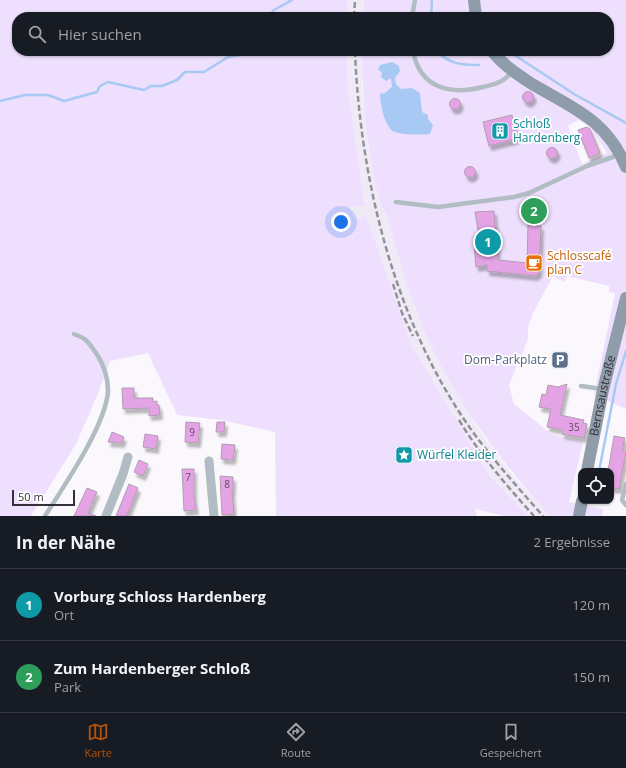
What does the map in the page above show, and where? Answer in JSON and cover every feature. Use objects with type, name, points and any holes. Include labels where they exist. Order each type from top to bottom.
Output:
[{"type":"main road","points":[[474,0],[475,12]]},
{"type":"main road","points":[[497,56],[512,71],[595,122],[613,140],[626,167]]},
{"type":"main road","name":"Bernsaustraße","points":[[588,468],[604,390],[626,298]]},
{"type":"main road","points":[[579,516],[581,504]]},
{"type":"street","points":[[106,516],[124,474],[128,457]]},
{"type":"street","points":[[209,462],[214,516]]},
{"type":"lane","points":[[413,12],[415,0]]},
{"type":"lane","points":[[415,56],[422,73],[439,88],[456,91],[471,90],[508,78],[512,71]]},
{"type":"lane","points":[[396,202],[438,207],[519,196],[613,157],[619,150]]},
{"type":"lane","points":[[45,516],[74,470],[98,424],[106,404],[108,390],[106,375],[101,360],[86,339],[74,334]]},
{"type":"lane","points":[[581,386],[604,390]]},
{"type":"lane","points":[[626,484],[622,500],[626,505]]},
{"type":"shaded area","points":[[0,0],[347,0],[347,12],[12,12],[12,56],[347,56],[348,90],[365,206],[350,207],[355,219],[366,216],[412,346],[489,475],[528,516],[505,516],[475,509],[477,516],[276,516],[275,432],[221,420],[177,415],[148,353],[110,361],[76,444],[31,516],[0,516]]},
{"type":"shaded area","points":[[347,0],[364,0],[363,12],[347,12]]},
{"type":"shaded area","points":[[364,0],[626,0],[626,409],[594,395],[615,293],[609,292],[609,286],[567,276],[564,282],[553,276],[533,313],[528,327],[528,339],[509,385],[514,404],[551,434],[583,442],[569,502],[603,509],[602,516],[550,516],[490,443],[456,392],[427,336],[415,307],[387,217],[379,198],[371,162],[366,125],[362,56],[614,56],[614,12],[363,12]],"holes":[[[578,120],[589,126],[607,153],[582,164],[568,126]]]},
{"type":"shaded area","points":[[347,56],[362,56],[362,89],[370,158],[380,200],[388,219],[415,308],[444,371],[479,430],[513,476],[550,516],[528,516],[489,475],[412,346],[366,216],[355,219],[350,207],[365,205],[348,90]]},
{"type":"water","points":[[392,62],[399,66],[400,71],[395,78],[396,84],[401,89],[412,88],[420,93],[422,112],[428,115],[428,119],[433,125],[430,134],[399,133],[391,130],[388,126],[382,109],[380,94],[385,93],[392,87],[391,78],[386,81],[381,77],[382,72],[378,70],[380,65]]},
{"type":"building","points":[[526,92],[530,92],[532,93],[532,101],[526,102],[523,99],[523,95]]},
{"type":"building","points":[[453,99],[457,99],[459,100],[459,108],[453,109],[450,106],[450,102]]},
{"type":"building","name":"Schloß Hardenberg","points":[[512,115],[517,139],[489,146],[483,122]]},
{"type":"building","points":[[587,127],[590,129],[600,153],[589,158],[578,130]]},
{"type":"building","points":[[550,148],[554,148],[556,149],[556,157],[550,158],[547,155],[547,151]]},
{"type":"building","points":[[468,167],[472,167],[474,168],[474,176],[468,177],[465,174],[465,170]]},
{"type":"building","points":[[494,211],[498,260],[527,263],[528,225],[541,226],[539,273],[535,276],[487,271],[487,265],[476,267],[474,242],[480,242],[475,212]]},
{"type":"building","points":[[567,384],[560,415],[584,420],[583,423],[587,424],[584,438],[562,434],[563,430],[547,427],[551,409],[539,407],[542,394],[546,395],[548,385],[558,387]]},
{"type":"building","points":[[122,388],[134,388],[134,398],[153,398],[153,402],[157,401],[157,405],[159,405],[160,415],[149,416],[149,408],[123,409]]},
{"type":"building","points":[[186,422],[200,423],[198,443],[185,442]]},
{"type":"building","points":[[217,422],[225,422],[224,432],[216,432]]},
{"type":"building","points":[[112,432],[124,437],[122,443],[108,442]]},
{"type":"building","points":[[145,434],[158,436],[156,449],[143,447]]},
{"type":"building","points":[[614,436],[625,438],[622,450],[626,452],[619,489],[614,488],[614,468],[609,468]]},
{"type":"building","points":[[222,444],[235,445],[233,460],[221,459]]},
{"type":"building","points":[[139,460],[148,464],[143,476],[134,472]]},
{"type":"building","points":[[182,469],[194,469],[194,496],[196,510],[184,511]]},
{"type":"building","points":[[220,476],[233,477],[232,491],[234,514],[222,515]]},
{"type":"building","points":[[129,484],[138,488],[127,516],[116,516]]},
{"type":"building","points":[[87,488],[97,492],[88,513],[96,516],[74,516]]},
{"type":"waterway","points":[[272,12],[292,0]]},
{"type":"waterway","points":[[431,12],[432,0]]},
{"type":"waterway","points":[[0,101],[25,95],[48,95],[64,101],[97,92],[100,86],[108,82],[144,90],[151,86],[162,86],[177,80],[185,72],[204,72],[228,57],[234,56]]},
{"type":"waterway","points":[[442,56],[456,63],[479,65]]},
{"type":"waterway","points":[[516,56],[574,94],[626,123]]},
{"type":"waterway","points":[[600,468],[616,384],[626,351]]},
{"type":"railway","points":[[354,12],[355,0]]},
{"type":"railway","points":[[355,56],[358,101],[374,202],[387,252],[404,301],[424,348],[447,393],[475,435],[543,516]]},
{"type":"railway","points":[[393,284],[402,313],[413,336]]},
{"type":"railway","points":[[459,420],[485,458],[534,516]]},
{"type":"place","name":"Schloß Hardenberg","points":[[500,131]]},
{"type":"place","name":"Zum Hardenberger Schloß","points":[[534,211]]},
{"type":"place","name":"Vorburg Schloss Hardenberg","points":[[488,242]]},
{"type":"place","name":"Schlosscafé plan C","points":[[534,263]]},
{"type":"place","name":"Dom-Parkplatz","points":[[560,360]]},
{"type":"place","name":"Würfel Kleider","points":[[404,455]]}]
